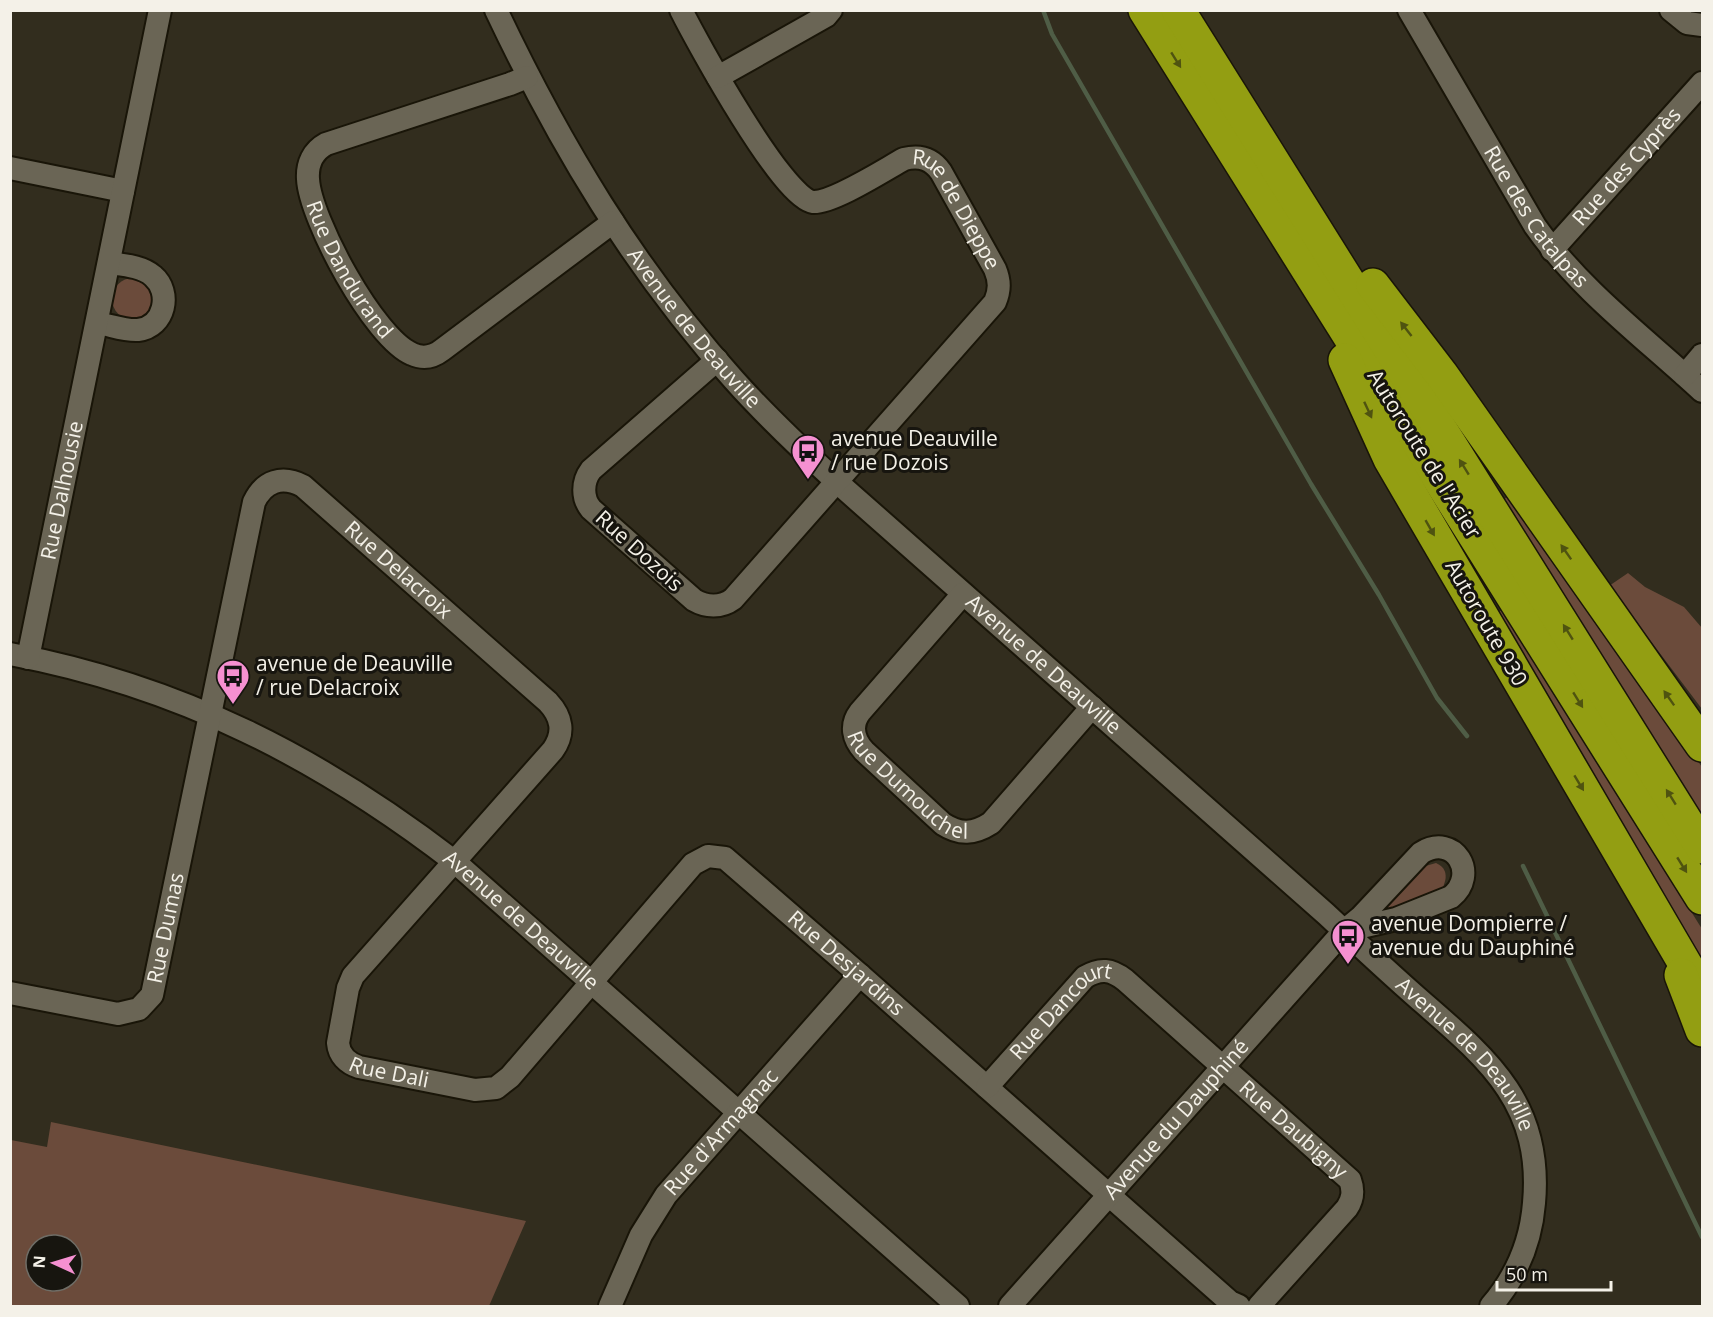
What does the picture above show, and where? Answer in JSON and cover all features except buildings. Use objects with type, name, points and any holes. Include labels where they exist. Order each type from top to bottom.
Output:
[{"type":"highway","name":"Autoroute de l'Acier","points":[[1145,10],[1702,898]]},
{"type":"highway","name":"Autoroute de l'Acier","points":[[1178,10],[1702,847]]},
{"type":"highway","points":[[1256,134],[1442,375],[1702,746]]},
{"type":"highway","name":"Autoroute 930","points":[[1291,242],[1390,459],[1702,993]]},
{"type":"highway","points":[[1662,922],[1702,1030]]},
{"type":"street","name":"Rue Dalhousie","points":[[19,656],[97,322],[160,10]]},
{"type":"street","name":"Avenue de Deauville","points":[[496,10],[557,132],[613,222],[664,294],[717,360],[778,427],[1478,1052],[1506,1086],[1520,1112],[1528,1134],[1534,1160],[1535,1186],[1533,1215],[1524,1250],[1515,1271],[1491,1306]]},
{"type":"street","name":"Rue de Dieppe","points":[[681,10],[752,132],[796,193],[808,201],[828,199],[904,159],[921,157],[933,162],[941,172],[998,275],[999,288],[995,302],[837,482]]},
{"type":"street","points":[[718,77],[825,16],[831,10]]},
{"type":"street","name":"Rue des Catalpas","points":[[1409,10],[1535,226],[1552,250],[1588,289],[1702,391]]},
{"type":"street","points":[[1671,10],[1687,24],[1702,25]]},
{"type":"street","name":"Rue Dandurand","points":[[527,76],[510,84],[326,144],[315,152],[308,172],[309,188],[323,228],[351,284],[373,316],[403,349],[417,356],[430,356],[442,350],[613,222]]},
{"type":"street","name":"Rue des Cyprès","points":[[1552,250],[1702,83]]},
{"type":"street","points":[[10,168],[123,191]]},
{"type":"street","points":[[97,322],[139,330],[155,322],[164,306],[161,286],[155,277],[138,268],[109,262]]},
{"type":"street","points":[[1684,375],[1702,355]]},
{"type":"street","name":"Rue Dozois","points":[[717,360],[591,470],[586,476],[584,491],[587,504],[591,509],[694,600],[706,605],[720,605],[733,599],[837,482]]},
{"type":"street","name":"Rue Delacroix","points":[[210,714],[254,502],[258,494],[270,482],[278,480],[294,482],[303,486],[548,702],[559,717],[561,734],[554,750],[454,862]]},
{"type":"street","name":"Rue Dumouchel","points":[[963,594],[860,712],[854,726],[855,738],[864,751],[943,824],[962,833],[972,832],[991,823],[1092,707]]},
{"type":"street","name":"Avenue de Deauville","points":[[19,656],[115,680],[210,714],[278,747],[340,781],[393,816],[454,862],[958,1306]]},
{"type":"street","name":"Rue Dumas","points":[[10,993],[118,1014],[139,1009],[148,1001],[155,988],[210,714]]},
{"type":"street","name":"Avenue du Dauphiné","points":[[1010,1306],[1344,931],[1361,917],[1421,853],[1428,849],[1444,847],[1451,849],[1456,855],[1463,867],[1462,882],[1457,892],[1450,897],[1396,919],[1344,931]]},
{"type":"street","name":"Rue Desjardins","points":[[592,983],[693,864],[700,859],[717,855],[732,862],[1109,1194]]},
{"type":"street","name":"Rue Dali","points":[[454,862],[350,982],[338,1043],[338,1049],[346,1060],[358,1067],[476,1090],[496,1088],[510,1077],[592,983]]},
{"type":"street","name":"Rue Dancourt","points":[[987,1087],[1084,977],[1102,970],[1112,971],[1125,980],[1222,1067]]},
{"type":"street","name":"Rue d'Armagnac","points":[[610,1306],[641,1235],[666,1195],[861,975]]},
{"type":"street","name":"Rue Daubigny","points":[[1222,1067],[1346,1176],[1353,1191],[1347,1208],[1259,1306]]},
{"type":"street","points":[[1109,1194],[1230,1302],[1239,1306]]},
{"type":"shaded area","points":[[133,278],[148,284],[154,299],[148,314],[133,320],[118,314],[112,299],[118,284]]},
{"type":"shaded area","points":[[1510,495],[1702,767],[1702,815],[1503,500]]},
{"type":"shaded area","points":[[1628,573],[1645,587],[1684,607],[1702,628],[1702,709],[1609,586]]},
{"type":"shaded area","points":[[1502,610],[1702,929],[1702,972],[1494,615]]},
{"type":"shaded area","points":[[1436,863],[1443,868],[1446,875],[1441,891],[1375,918],[1422,867]]},
{"type":"shaded area","points":[[51,1122],[526,1221],[489,1306],[11,1306],[11,1140],[47,1147]]},
{"type":"waterway","points":[[1043,10],[1052,34],[1311,484],[1379,595],[1437,698],[1467,736]]},
{"type":"waterway","points":[[1523,866],[1702,1237]]},
{"type":"place","name":"avenue Deauville / rue Dozois","points":[[808,480]]},
{"type":"place","name":"avenue de Deauville / rue Delacroix","points":[[233,705]]},
{"type":"place","name":"avenue Dompierre / avenue du Dauphiné","points":[[1348,965]]}]
